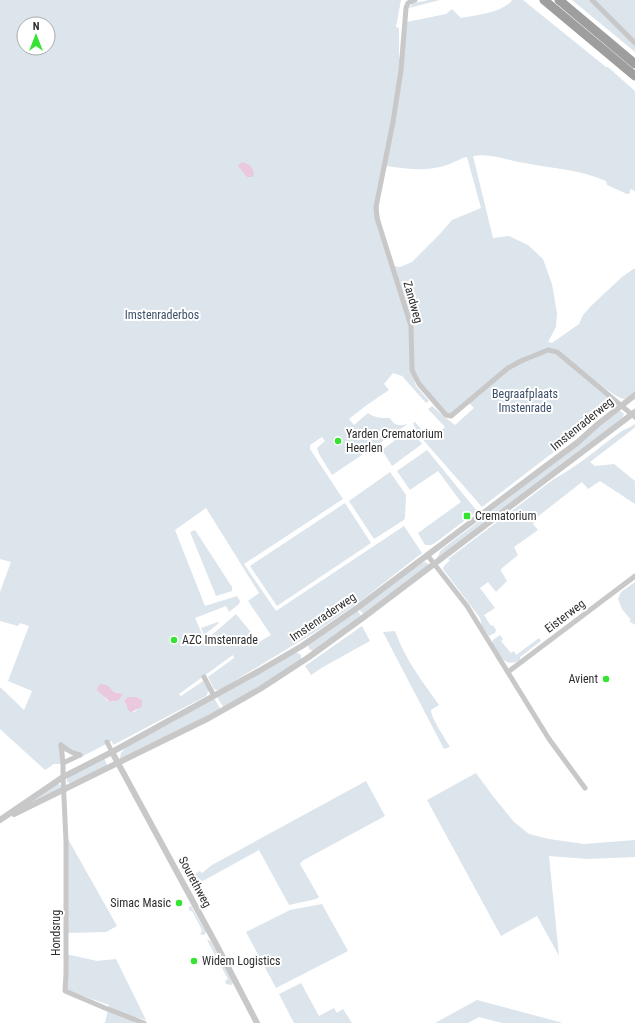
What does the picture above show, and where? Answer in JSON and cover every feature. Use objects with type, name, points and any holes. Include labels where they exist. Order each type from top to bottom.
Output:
[{"type":"highway","points":[[544,0],[635,76]]},
{"type":"highway","points":[[559,0],[635,64]]},
{"type":"highway","points":[[607,40],[635,60]]},
{"type":"street","name":"Zandweg","points":[[415,0],[408,3],[406,8],[401,70],[393,122],[376,207],[377,218],[411,326],[412,370],[419,384],[449,416],[454,415],[508,368],[544,351],[553,351],[557,352],[622,406]]},
{"type":"street","points":[[592,0],[635,43]]},
{"type":"street","name":"Imstenraderweg","points":[[0,820],[62,777],[112,752],[302,646],[428,556],[578,442],[635,395]]},
{"type":"street","points":[[622,406],[634,414]]},
{"type":"street","name":"Imstenraderweg","points":[[0,820],[118,764],[209,718],[260,689],[309,657],[634,414]]},
{"type":"street","points":[[428,556],[467,606],[549,739],[585,788]]},
{"type":"street","name":"Eisterweg","points":[[508,672],[635,576]]},
{"type":"street","points":[[204,677],[214,696]]},
{"type":"street","points":[[107,742],[112,752]]},
{"type":"street","name":"Sourethweg","points":[[112,752],[257,1023]]},
{"type":"street","points":[[63,763],[62,777],[64,789]]},
{"type":"street","name":"Hondsrug","points":[[64,789],[66,841],[65,991],[144,1023]]},
{"type":"green space","name":"Imstenraderbos","points":[[0,0],[401,0],[396,27],[399,28],[399,58],[407,22],[446,14],[452,9],[461,18],[500,9],[512,1],[511,0],[523,0],[606,67],[608,67],[635,91],[635,191],[630,189],[630,193],[627,194],[607,185],[606,181],[586,174],[486,155],[473,156],[493,238],[509,236],[528,245],[543,259],[552,284],[557,313],[556,327],[548,342],[552,343],[579,324],[583,315],[592,305],[622,277],[635,268],[635,393],[625,399],[618,397],[580,369],[557,349],[547,348],[521,360],[451,414],[441,411],[411,369],[416,386],[429,401],[426,403],[402,376],[393,373],[384,384],[389,390],[349,419],[354,425],[368,413],[373,416],[390,418],[393,423],[398,425],[408,424],[332,475],[317,448],[325,441],[322,437],[310,445],[310,449],[343,499],[244,564],[276,611],[404,526],[422,553],[358,603],[320,629],[221,689],[214,689],[208,677],[234,658],[233,655],[179,694],[181,696],[203,681],[209,690],[206,696],[113,745],[112,741],[81,757],[76,752],[60,752],[60,764],[54,764],[45,770],[0,729],[0,687],[24,710],[32,691],[8,681],[29,626],[20,623],[18,626],[0,621],[0,592],[11,562],[0,559]],"holes":[[[467,157],[481,208],[452,220],[412,262],[400,267],[394,266],[382,228],[378,204],[382,179],[387,166],[410,169],[432,169]],[[206,508],[259,593],[248,601],[271,635],[259,642],[236,614],[198,647],[196,642],[203,636],[195,618],[226,606],[229,612],[239,604],[240,601],[237,596],[205,606],[175,530]],[[111,690],[120,693],[113,702],[108,701],[103,695]],[[127,697],[136,697],[138,709],[134,712],[124,702]]]},
{"type":"green space","points":[[429,0],[440,0],[409,8],[413,3]]},
{"type":"green space","points":[[572,0],[635,0],[635,52]]},
{"type":"green space","name":"Begraafplaats Imstenrade","points":[[540,352],[552,353],[559,356],[609,397],[611,402],[610,406],[594,421],[482,507],[425,442],[413,423],[415,422],[431,440],[445,427],[428,409],[432,406],[455,425],[474,408],[469,403],[506,371]]},
{"type":"green space","points":[[619,410],[624,414],[622,418],[561,464],[544,479],[438,559],[437,558],[441,550]]},
{"type":"green space","points":[[635,424],[635,427],[632,430],[590,462],[595,466],[614,464],[635,481],[635,504],[600,481],[588,489],[582,482],[536,518],[533,524],[538,530],[514,547],[518,555],[501,569],[507,581],[496,592],[488,582],[480,588],[495,608],[484,615],[491,626],[493,625],[496,630],[495,633],[489,636],[481,625],[480,618],[443,569],[450,560],[448,559],[554,479],[579,463],[621,432]]},
{"type":"green space","points":[[410,429],[422,444],[392,466],[382,450]]},
{"type":"green space","points":[[427,450],[477,511],[431,545],[425,545],[418,533],[461,502],[438,471],[410,490],[397,471]]},
{"type":"green space","points":[[390,472],[406,495],[405,517],[404,520],[374,539],[349,501]]},
{"type":"green space","points":[[345,503],[371,543],[277,606],[250,566]]},
{"type":"green space","points":[[195,530],[232,587],[232,591],[216,596],[190,532]]},
{"type":"green space","points":[[425,562],[429,564],[429,566],[364,615],[359,609],[422,563]]},
{"type":"green space","points":[[635,582],[635,625],[629,621],[631,620],[622,609],[618,599],[621,592]]},
{"type":"green space","points":[[357,610],[362,617],[313,651],[309,649],[308,645]]},
{"type":"green space","points":[[218,622],[219,623],[204,635],[201,628]]},
{"type":"green space","points":[[362,626],[370,641],[311,675],[305,666]]},
{"type":"green space","points":[[395,631],[409,660],[439,705],[431,710],[432,714],[450,747],[444,749],[383,632]]},
{"type":"green space","points":[[500,635],[503,639],[501,641],[511,653],[514,651],[516,655],[539,638],[541,641],[520,657],[520,660],[510,663],[500,656],[492,643],[493,640]]},
{"type":"green space","points":[[296,652],[301,655],[301,660],[224,708],[217,697]]},
{"type":"green space","points":[[214,698],[221,710],[121,759],[120,758],[121,753],[126,747]]},
{"type":"green space","points":[[104,758],[108,767],[70,783],[67,782],[67,777]]},
{"type":"green space","points":[[476,773],[514,822],[529,834],[549,839],[584,844],[635,840],[635,857],[588,859],[549,856],[559,956],[537,916],[501,936],[427,800]]},
{"type":"green space","points":[[366,781],[385,816],[302,861],[300,864],[319,897],[316,899],[289,905],[259,850],[190,888],[192,876],[200,871],[202,873],[212,865]]},
{"type":"green space","points":[[58,783],[61,786],[60,789],[28,805]]},
{"type":"green space","points":[[68,839],[117,926],[106,932],[68,933]]},
{"type":"green space","points":[[322,904],[348,951],[276,988],[246,932],[290,910]]},
{"type":"green space","points":[[191,906],[206,932],[204,935],[200,934],[202,931],[200,926],[192,911],[189,910],[189,907]]},
{"type":"green space","points":[[207,940],[211,942],[233,982],[232,985],[226,984],[225,981],[228,979]]},
{"type":"green space","points":[[66,954],[97,961],[116,959],[146,1020],[136,1017],[135,1023],[105,1023],[109,1005],[66,990]]},
{"type":"green space","points":[[301,983],[319,1016],[334,1008],[337,1013],[343,1009],[352,1023],[294,1023],[279,994]]},
{"type":"green space","points":[[477,1000],[563,1023],[502,1023],[479,1017],[468,1023],[435,1023]]},
{"type":"shaded area","points":[[242,162],[253,169],[253,177],[247,177],[238,166]]},
{"type":"shaded area","points":[[104,684],[114,692],[123,694],[119,700],[110,702],[97,690],[98,686]]},
{"type":"shaded area","points":[[127,697],[136,697],[142,700],[142,707],[131,712],[128,710],[124,702]]},
{"type":"place","name":"Yarden Crematorium Heerlen","points":[[338,441]]},
{"type":"place","name":"Crematorium","points":[[467,516]]},
{"type":"place","name":"AZC Imstenrade","points":[[174,640]]},
{"type":"place","name":"Avient","points":[[606,679]]},
{"type":"place","name":"Simac Masic","points":[[179,903]]},
{"type":"place","name":"Widem Logistics","points":[[194,961]]}]
